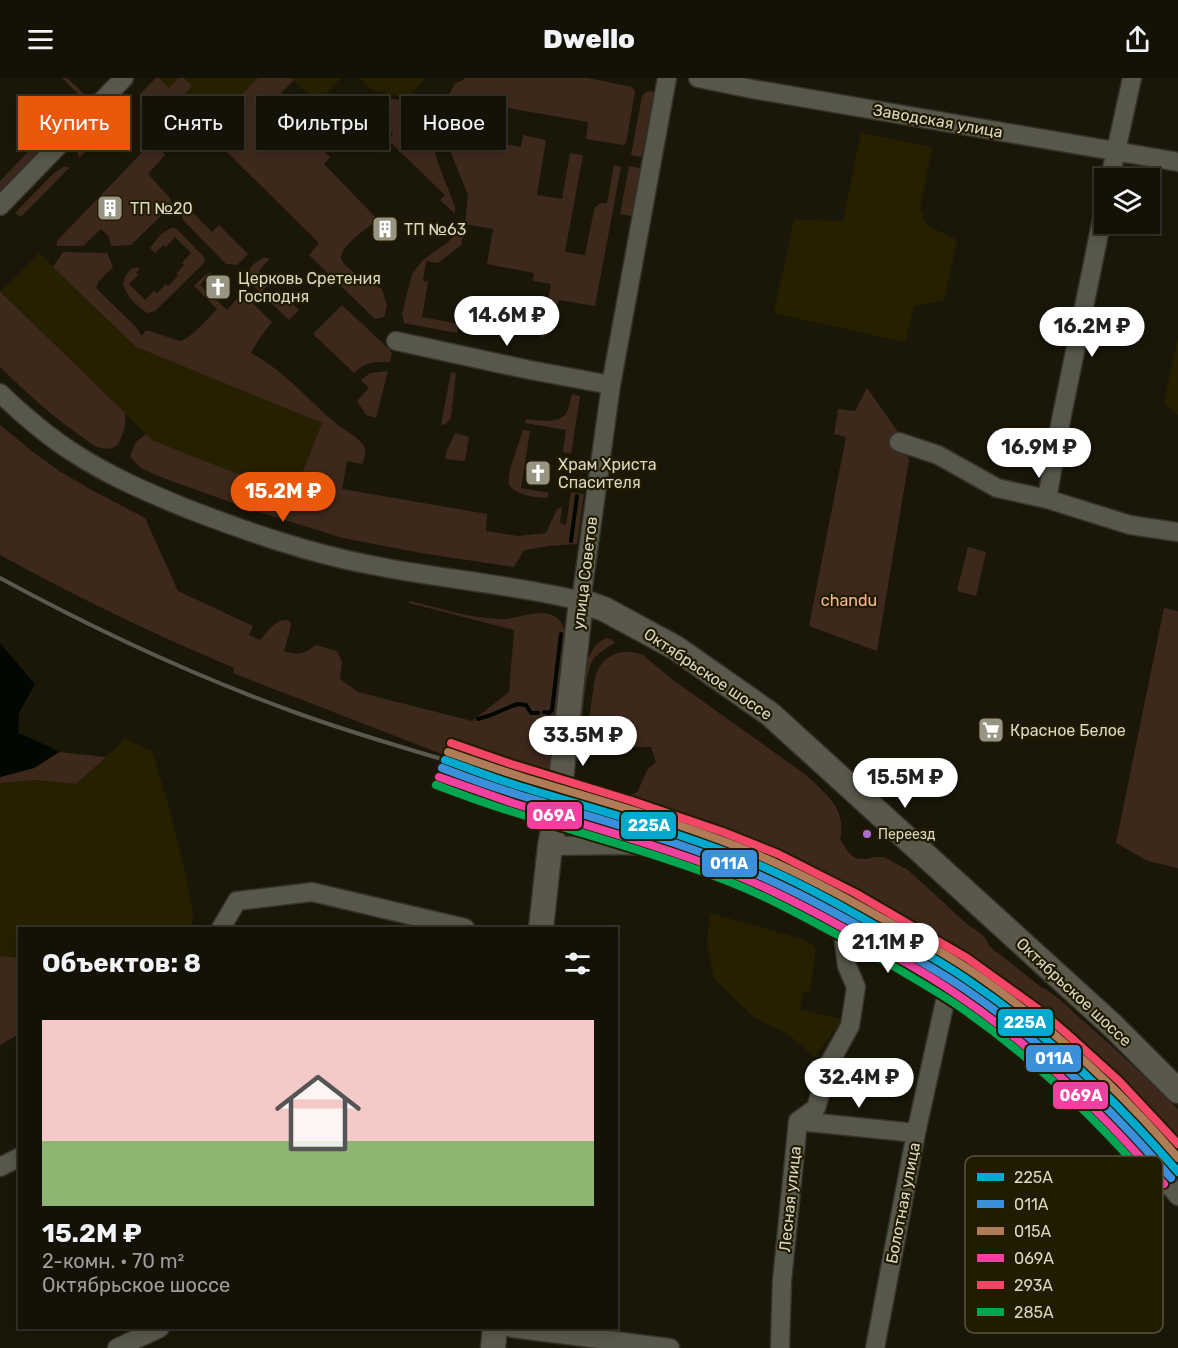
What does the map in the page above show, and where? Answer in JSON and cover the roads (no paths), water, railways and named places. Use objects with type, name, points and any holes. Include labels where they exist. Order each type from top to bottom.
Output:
[{"type":"main road","name":"улица Советов","points":[[541,927],[550,846],[559,797],[581,601]]},
{"type":"main road","name":"Октябрьское шоссе","points":[[581,601],[619,617],[676,648],[770,714],[1113,1026],[1178,1091]]},
{"type":"main road","points":[[493,1348],[495,1329]]},
{"type":"street","points":[[0,206],[124,78]]},
{"type":"street","name":"улица Советов","points":[[581,601],[611,385],[667,78]]},
{"type":"street","name":"Заводская улица","points":[[698,78],[764,92],[1178,162]]},
{"type":"street","points":[[1112,168],[1132,78]]},
{"type":"street","points":[[1047,499],[1099,234]]},
{"type":"street","points":[[396,341],[611,385]]},
{"type":"street","name":"Октябрьское шоссе","points":[[0,393],[45,433],[92,464],[148,492],[229,524],[289,544],[352,561],[581,601]]},
{"type":"street","points":[[898,442],[938,454],[997,488],[1047,499],[1130,525],[1178,532]]},
{"type":"street","points":[[550,846],[625,844],[659,847],[696,857],[767,885],[948,988],[1011,1033],[1066,1080],[1143,1156]]},
{"type":"street","points":[[222,927],[237,901],[312,892],[461,927]]},
{"type":"street","points":[[798,1121],[816,1108],[829,1064],[850,1026],[856,987],[847,966],[842,926]]},
{"type":"street","name":"Болотная улица","points":[[875,1348],[916,1133],[948,988]]},
{"type":"street","points":[[798,1121],[916,1133]]},
{"type":"street","name":"Лесная улица","points":[[780,1348],[782,1281],[798,1121]]},
{"type":"street","points":[[0,1167],[18,1157]]},
{"type":"street","points":[[1163,1178],[1178,1196]]},
{"type":"street","points":[[117,1348],[158,1329]]},
{"type":"street","points":[[520,1329],[670,1348]]},
{"type":"waterway","points":[[571,541],[577,496]]},
{"type":"waterway","points":[[544,712],[549,713],[552,710],[561,634]]},
{"type":"waterway","points":[[478,719],[518,704],[526,705],[531,713],[538,713]]},
{"type":"railway","points":[[0,578],[107,633],[218,683],[331,725],[445,760]]},
{"type":"place","name":"ТП №20","points":[[110,208]]},
{"type":"place","name":"ТП №63","points":[[385,229]]},
{"type":"place","name":"Церковь Сретения Господня","points":[[218,287]]},
{"type":"place","name":"Храм Христа Спасителя","points":[[538,473]]},
{"type":"place","name":"Красное Белое","points":[[991,730]]},
{"type":"place","name":"Переезд","points":[[867,834]]},
{"type":"park label","name":"chandu","points":[[849,600]]}]
